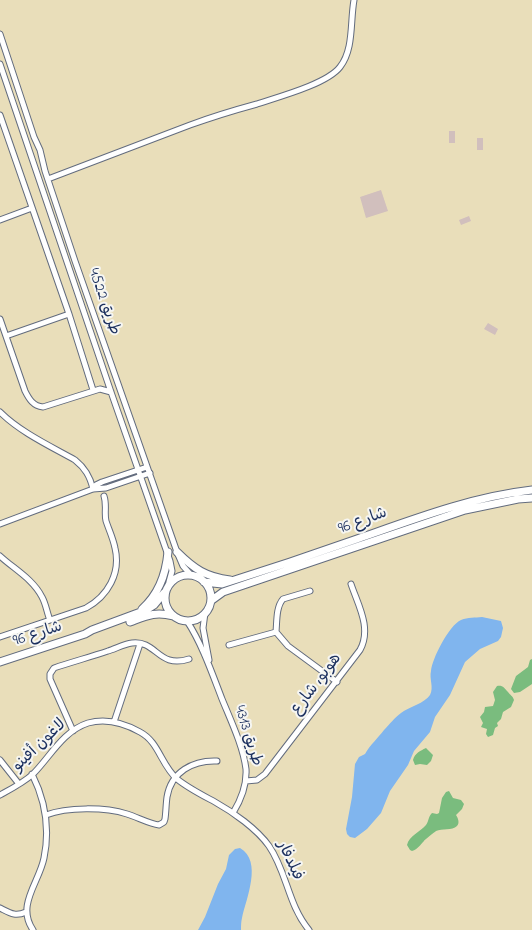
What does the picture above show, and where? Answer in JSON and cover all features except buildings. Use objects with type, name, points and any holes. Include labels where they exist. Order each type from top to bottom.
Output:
[{"type":"street","points":[[48,179],[192,125],[274,98],[329,77],[339,68],[345,59],[350,46],[354,0]]},
{"type":"street","name":"طريق 4522","points":[[0,34],[40,150],[48,179],[105,349],[177,552],[183,566],[191,575]]},
{"type":"street","name":"طريق 4522","points":[[0,64],[111,392],[168,552],[172,571],[169,582]]},
{"type":"street","points":[[0,115],[69,314],[93,390]]},
{"type":"street","points":[[0,220],[32,208]]},
{"type":"street","points":[[6,336],[69,314]]},
{"type":"street","points":[[0,319],[25,391],[34,404],[43,407],[93,390],[100,389],[111,392]]},
{"type":"street","points":[[100,389],[107,379]]},
{"type":"street","points":[[0,412],[10,422],[22,430],[82,465],[89,475],[93,489]]},
{"type":"street","points":[[93,489],[104,481],[148,467]]},
{"type":"street","points":[[0,524],[93,489],[106,488],[150,473]]},
{"type":"street","points":[[104,481],[106,488]]},
{"type":"street","name":"شارع 96","points":[[204,582],[222,584],[449,507],[488,497],[532,490]]},
{"type":"street","points":[[0,637],[86,608],[101,597],[112,582],[116,570],[116,552],[106,520],[106,504],[104,496]]},
{"type":"street","name":"شارع 96","points":[[212,600],[223,592],[465,510],[518,499],[532,498]]},
{"type":"street","points":[[135,614],[144,608],[156,592],[164,574],[168,552]]},
{"type":"street","points":[[177,552],[194,568],[204,574],[234,580]]},
{"type":"street","points":[[0,556],[20,572],[34,586],[42,597],[50,620]]},
{"type":"street","points":[[183,575],[191,575],[198,577],[204,582],[211,593],[212,600],[205,613],[195,620],[187,621],[173,616],[168,610],[165,604],[164,593],[169,582],[183,575]]},
{"type":"street","name":"هوبو، شارع","points":[[246,781],[257,780],[265,774],[337,682],[360,650],[365,639],[365,624],[351,584]]},
{"type":"street","points":[[310,591],[282,600],[279,608],[276,632],[288,646],[337,682]]},
{"type":"street","name":"شارع 96","points":[[0,662],[85,634],[135,614],[154,605],[164,593]]},
{"type":"street","name":"شارع 96","points":[[85,634],[94,634],[153,613],[162,613],[173,616]]},
{"type":"street","name":"طريق 4313","points":[[205,613],[203,628],[210,667]]},
{"type":"street","name":"طريق 4313","points":[[187,621],[210,667],[241,750],[246,769],[244,791],[239,804],[233,813]]},
{"type":"street","points":[[229,645],[276,632]]},
{"type":"street","points":[[73,731],[50,679],[54,668],[132,643],[140,644],[155,650],[167,660],[173,662],[180,662],[189,659]]},
{"type":"street","points":[[114,722],[140,644]]},
{"type":"street","name":"لاغون أفينو","points":[[0,795],[19,784],[32,774],[73,731],[91,722],[114,722],[128,725],[146,736],[155,745],[176,778],[233,813]]},
{"type":"street","points":[[0,760],[19,784]]},
{"type":"street","points":[[46,815],[58,811],[79,810],[120,812],[159,825],[164,822],[167,796],[180,772],[197,763],[217,761]]},
{"type":"street","points":[[32,774],[39,787],[46,815],[46,842],[44,859],[28,900],[26,912],[33,930]]},
{"type":"street","name":"فيلدفار","points":[[233,813],[259,834],[269,846],[279,865],[294,907],[308,930]]},
{"type":"street","points":[[0,908],[15,915],[20,915],[26,912]]},
{"type":"shaded area","points":[[449,131],[455,131],[455,143],[449,143]]},
{"type":"shaded area","points":[[477,138],[483,138],[483,150],[477,150]]},
{"type":"shaded area","points":[[381,190],[388,211],[366,218],[360,197]]},
{"type":"shaded area","points":[[469,216],[471,221],[461,225],[459,220]]},
{"type":"shaded area","points":[[488,323],[498,329],[495,335],[484,329]]},
{"type":"green space","points":[[532,659],[532,684],[520,692],[514,693],[511,689],[516,676],[528,667],[530,660]]},
{"type":"green space","points":[[497,686],[503,687],[514,700],[511,707],[503,712],[493,735],[488,737],[486,734],[487,729],[481,727],[483,723],[480,717],[484,712],[485,707],[493,706],[495,700],[493,692]]},
{"type":"green space","points":[[426,748],[433,755],[431,761],[427,765],[415,765],[413,760],[416,754]]},
{"type":"green space","points":[[449,791],[453,798],[461,800],[464,804],[462,809],[456,815],[458,825],[455,828],[436,831],[419,847],[412,851],[410,850],[407,845],[408,842],[424,828],[432,813],[439,813],[442,798],[446,792]]},
{"type":"water","points":[[482,617],[501,621],[503,628],[501,637],[498,641],[480,649],[465,662],[450,695],[435,717],[430,732],[414,751],[408,765],[390,791],[381,813],[367,829],[355,838],[350,837],[347,834],[346,829],[352,797],[355,764],[359,757],[365,754],[394,719],[404,711],[428,698],[432,689],[431,674],[434,659],[451,628],[461,620]]},
{"type":"water","points":[[240,848],[247,854],[251,862],[252,871],[241,930],[198,930],[226,869],[229,855],[235,849]]}]
